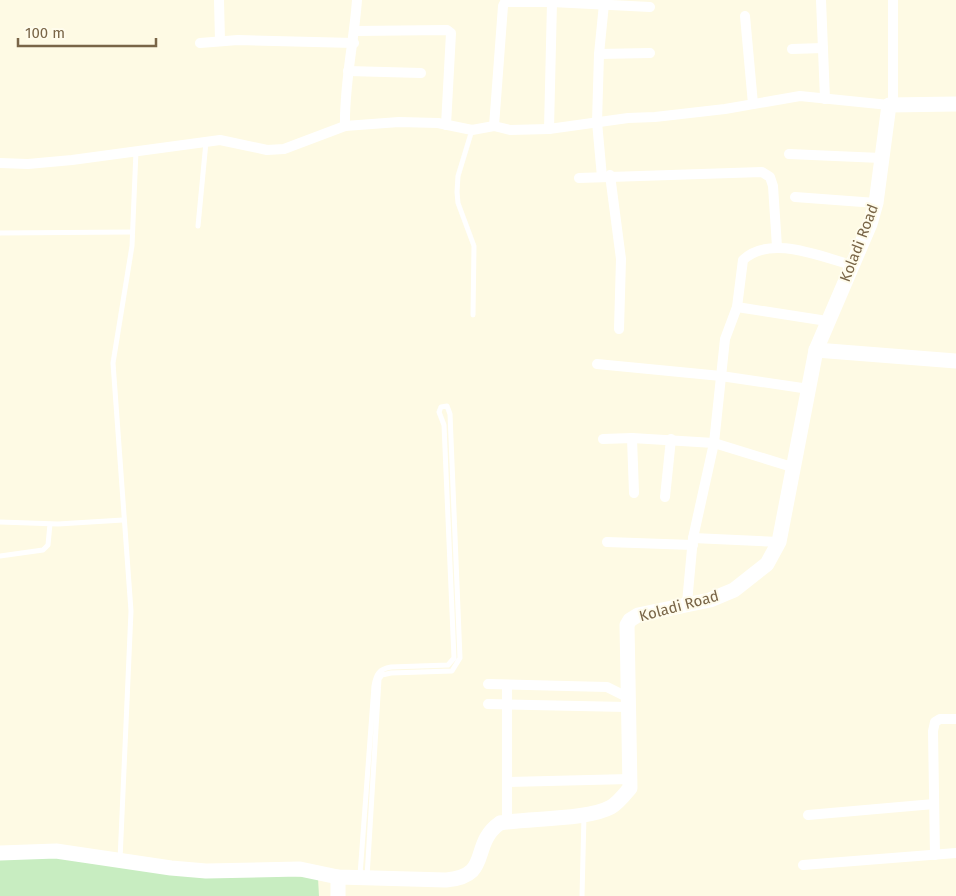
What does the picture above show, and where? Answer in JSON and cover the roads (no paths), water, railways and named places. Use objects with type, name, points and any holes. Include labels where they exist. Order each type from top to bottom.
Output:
[{"type":"street","points":[[218,0],[220,41]]},
{"type":"street","points":[[345,126],[348,71],[354,43],[357,0]]},
{"type":"street","points":[[821,0],[825,98]]},
{"type":"street","points":[[891,105],[893,0]]},
{"type":"street","points":[[494,126],[504,4],[508,1],[650,7]]},
{"type":"street","points":[[549,129],[552,2]]},
{"type":"street","points":[[604,4],[599,54],[597,122],[620,259],[619,329]]},
{"type":"street","points":[[745,16],[753,104]]},
{"type":"street","points":[[355,31],[447,30],[451,33],[446,125]]},
{"type":"street","points":[[200,43],[238,40],[354,43]]},
{"type":"street","points":[[792,49],[823,48]]},
{"type":"street","points":[[599,54],[650,53]]},
{"type":"street","points":[[348,71],[421,73]]},
{"type":"street","points":[[0,163],[37,164],[220,140],[266,150],[284,149],[345,126],[399,122],[446,125],[472,130],[494,126],[510,130],[549,129],[628,118],[655,117],[800,96],[891,105],[956,104]]},
{"type":"street","name":"Koladi Road","points":[[0,853],[56,851],[120,862],[206,871],[300,869],[338,877],[461,878],[471,874],[478,863],[483,841],[490,830],[500,823],[584,813],[609,808],[620,801],[630,788],[625,636],[630,620],[638,615],[687,603],[710,600],[734,590],[767,564],[779,542],[816,350],[876,203],[881,158],[891,105]]},
{"type":"street","points":[[789,154],[881,158]]},
{"type":"street","points":[[579,178],[762,172],[770,177],[773,186],[777,247]]},
{"type":"street","points":[[795,197],[876,203]]},
{"type":"street","points":[[687,603],[693,542],[714,443],[726,339],[737,308],[743,260],[748,255],[777,247],[852,265]]},
{"type":"street","points":[[737,308],[827,321]]},
{"type":"street","points":[[816,350],[956,360]]},
{"type":"street","points":[[597,364],[721,376],[809,389]]},
{"type":"street","points":[[632,438],[634,493]]},
{"type":"street","points":[[603,439],[670,439],[714,443],[792,468]]},
{"type":"street","points":[[665,497],[670,439]]},
{"type":"street","points":[[606,542],[779,542]]},
{"type":"street","points":[[488,684],[607,687],[627,702]]},
{"type":"street","points":[[507,685],[507,822]]},
{"type":"street","points":[[488,704],[627,702]]},
{"type":"street","points":[[935,855],[935,722],[940,719],[956,719]]},
{"type":"street","points":[[507,782],[630,779]]},
{"type":"street","points":[[808,814],[934,804]]},
{"type":"street","points":[[803,865],[956,853]]},
{"type":"street","points":[[338,877],[338,896]]},
{"type":"lane","points":[[472,130],[458,176],[457,192],[458,203],[474,246],[473,315]]},
{"type":"lane","points":[[198,226],[206,141]]},
{"type":"lane","points":[[120,862],[131,611],[113,363],[132,232],[136,150]]},
{"type":"lane","points":[[0,233],[132,232]]},
{"type":"lane","points":[[447,406],[450,414],[460,658],[452,671],[391,673],[382,675],[379,679],[363,878],[374,686],[377,674],[384,669],[391,668],[448,665],[454,658],[444,425],[439,412],[441,407],[447,406]]},
{"type":"lane","points":[[0,522],[50,524],[123,520]]},
{"type":"lane","points":[[0,556],[43,550],[48,545],[50,524]]},
{"type":"lane","points":[[582,896],[584,813]]}]
